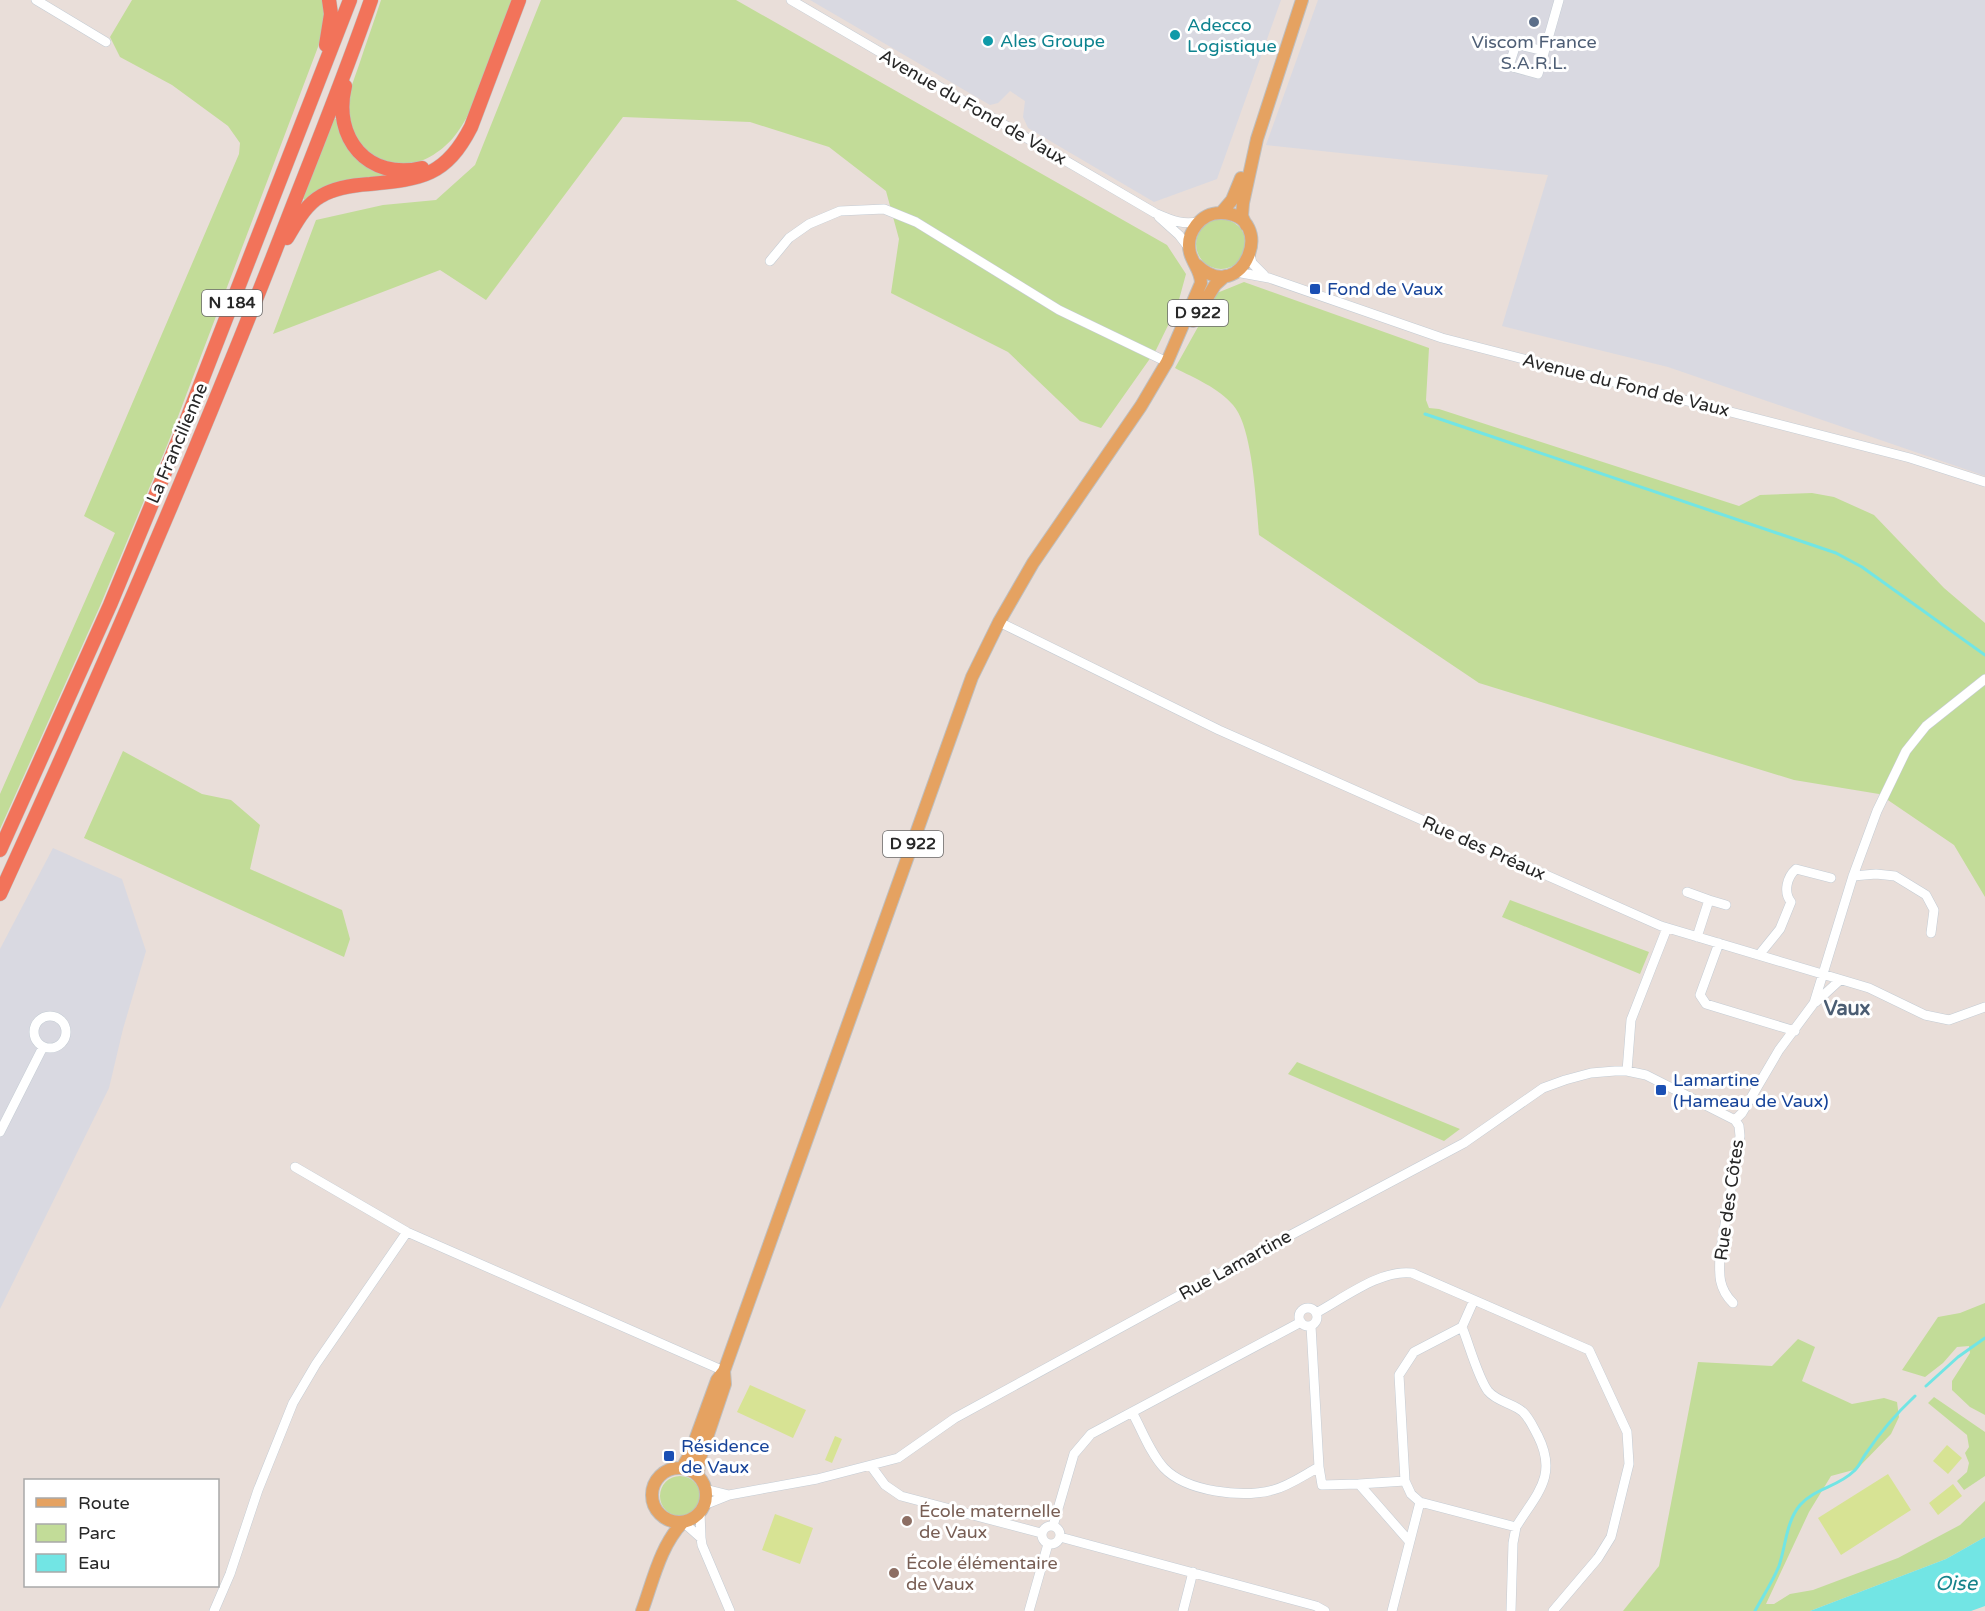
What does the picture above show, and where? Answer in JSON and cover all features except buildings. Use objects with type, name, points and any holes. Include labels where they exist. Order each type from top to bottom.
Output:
[{"type":"highway","points":[[320,74],[330,31],[329,0]]},
{"type":"highway","name":"La Francilienne","points":[[0,850],[105,615],[185,424],[350,0]]},
{"type":"highway","points":[[268,271],[304,212],[320,196],[342,188],[411,180],[447,163],[471,127],[519,0]]},
{"type":"highway","points":[[369,5],[342,105],[345,129],[358,152],[378,166],[406,171],[421,168],[433,164],[447,154],[471,127]]},
{"type":"highway","name":"La Francilienne","points":[[0,894],[126,613],[268,271],[369,5]]},
{"type":"main road","points":[[1221,213],[1234,198],[1257,139],[1302,0]]},
{"type":"main road","points":[[1246,225],[1234,216],[1221,213],[1208,216],[1200,221],[1192,231],[1189,248],[1197,265],[1210,274],[1231,274],[1246,263],[1250,255],[1252,241],[1246,225],[1242,216],[1242,203],[1257,139]]},
{"type":"main road","name":"D 922","points":[[1170,357],[1200,286],[1201,276],[1197,265]]},
{"type":"main road","name":"D 922","points":[[682,1468],[690,1454],[717,1380],[724,1371],[972,677],[999,622],[1033,563],[1141,406],[1215,285],[1231,274]]},
{"type":"main road","name":"D 922","points":[[698,1476],[699,1461],[725,1384],[724,1371]]},
{"type":"main road","points":[[682,1468],[698,1476],[705,1489],[702,1509],[693,1519],[683,1522],[673,1522],[664,1518],[654,1504],[653,1488],[663,1473],[682,1468]]},
{"type":"main road","points":[[662,1555],[664,1518]]},
{"type":"main road","points":[[642,1611],[662,1555],[674,1532],[683,1522]]},
{"type":"street","points":[[36,0],[106,42]]},
{"type":"street","name":"Avenue du Fond de Vaux","points":[[791,0],[1155,213],[1185,223],[1200,221]]},
{"type":"street","points":[[1544,51],[1559,0]]},
{"type":"street","points":[[770,261],[789,238],[809,224],[840,211],[884,209],[916,222],[1059,310],[1170,357]]},
{"type":"street","name":"Avenue du Fond de Vaux","points":[[1155,213],[1179,235],[1189,248]]},
{"type":"street","points":[[1250,255],[1255,267],[1269,278]]},
{"type":"street","name":"Avenue du Fond de Vaux","points":[[1231,274],[1269,278],[1442,338],[1910,458],[1985,483]]},
{"type":"street","name":"Rue des Préaux","points":[[999,622],[1219,730],[1667,928],[1869,988],[1925,1015],[1949,1020],[1985,1007]]},
{"type":"street","name":"Rue des Côtes","points":[[1733,1303],[1723,1293],[1719,1272],[1740,1136],[1739,1126],[1735,1120],[1742,1113],[1779,1050],[1814,1003],[1853,876],[1877,812],[1906,751],[1926,726],[1985,679]]},
{"type":"street","points":[[1759,955],[1780,929],[1791,902],[1787,897],[1787,885],[1791,873],[1796,869],[1831,878]]},
{"type":"street","points":[[1853,876],[1876,874],[1895,876],[1926,895],[1934,910],[1931,933]]},
{"type":"street","points":[[1687,892],[1726,905]]},
{"type":"street","points":[[1697,937],[1709,900]]},
{"type":"street","points":[[1627,1071],[1631,1020],[1667,928]]},
{"type":"street","points":[[1719,943],[1700,995],[1706,1004],[1795,1031]]},
{"type":"street","points":[[1814,1003],[1840,980]]},
{"type":"street","points":[[0,1132],[43,1047]]},
{"type":"street","name":"Rue Lamartine","points":[[702,1509],[729,1495],[817,1479],[871,1466],[907,1453],[962,1414],[1464,1143],[1544,1089],[1591,1073],[1627,1071],[1654,1078],[1735,1120]]},
{"type":"street","points":[[296,1167],[407,1232],[724,1371]]},
{"type":"street","points":[[214,1611],[230,1574],[258,1490],[293,1403],[316,1364],[407,1232]]},
{"type":"street","points":[[1317,1313],[1386,1275],[1412,1273],[1589,1350],[1627,1432],[1629,1464],[1611,1537],[1598,1558],[1553,1611]]},
{"type":"street","points":[[1474,1300],[1462,1327],[1414,1352],[1399,1375],[1405,1481],[1411,1494],[1420,1502],[1516,1527]]},
{"type":"street","points":[[1311,1326],[1305,1326],[1301,1322],[1300,1314],[1310,1308],[1317,1313]]},
{"type":"street","points":[[1317,1313],[1317,1319],[1311,1326],[1318,1467],[1322,1485],[1405,1481]]},
{"type":"street","points":[[1053,1526],[1078,1447],[1091,1434],[1301,1322]]},
{"type":"street","points":[[1462,1327],[1485,1386],[1496,1398],[1515,1406],[1529,1419],[1546,1457],[1546,1475],[1543,1483],[1516,1527],[1513,1543],[1511,1611]]},
{"type":"street","points":[[1132,1412],[1159,1461],[1170,1473],[1186,1482],[1232,1494],[1272,1491],[1318,1467]]},
{"type":"street","points":[[871,1466],[885,1485],[901,1496],[1041,1533]]},
{"type":"street","points":[[1359,1484],[1409,1541]]},
{"type":"street","name":"Rue Lamartine","points":[[705,1489],[729,1495]]},
{"type":"street","points":[[1392,1611],[1420,1502]]},
{"type":"street","points":[[702,1509],[702,1545],[731,1611]]},
{"type":"street","points":[[683,1522],[701,1538]]},
{"type":"street","points":[[1047,1526],[1053,1526],[1059,1531],[1060,1537],[1055,1543],[1048,1544],[1043,1541],[1041,1533],[1047,1526]]},
{"type":"street","points":[[1060,1537],[1316,1606],[1325,1611]]},
{"type":"street","points":[[1029,1611],[1048,1544]]},
{"type":"street","points":[[1183,1611],[1193,1572]]},
{"type":"shaded area","points":[[810,0],[1281,0],[1217,179],[1154,202],[1028,128],[1023,117],[1025,101],[1010,91],[998,103],[990,105]]},
{"type":"shaded area","points":[[1318,0],[1985,0],[1985,476],[1668,367],[1502,326],[1548,175],[1266,145]]},
{"type":"shaded area","points":[[53,848],[122,879],[146,951],[123,1029],[109,1088],[0,1309],[0,949]]},
{"type":"green space","points":[[132,0],[325,0],[325,19],[318,47],[168,443],[100,606],[0,829],[0,794],[115,533],[84,516],[239,154],[240,143],[228,126],[172,85],[120,57],[110,37]]},
{"type":"green space","points":[[381,0],[513,0],[479,91],[462,125],[441,150],[426,159],[410,164],[383,160],[366,150],[353,134],[347,115],[351,89]]},
{"type":"green space","points":[[541,0],[736,0],[1167,245],[1186,274],[1177,307],[1156,350],[1101,428],[1080,421],[1008,352],[891,293],[899,239],[886,191],[829,147],[750,122],[623,117],[486,300],[440,270],[273,334],[316,220],[383,205],[436,200],[475,165]]},
{"type":"green space","points":[[334,119],[336,119],[343,138],[389,177],[305,201],[303,198]]},
{"type":"green space","points":[[1221,219],[1230,221],[1241,230],[1246,244],[1244,253],[1235,264],[1221,269],[1212,267],[1201,258],[1196,244],[1198,235],[1207,224]]},
{"type":"green space","points":[[1244,282],[1429,348],[1426,400],[1429,408],[1439,409],[1739,506],[1760,495],[1812,493],[1834,497],[1874,515],[1944,588],[1985,623],[1985,897],[1954,845],[1879,794],[1794,780],[1479,683],[1259,535],[1249,448],[1240,416],[1221,393],[1175,368],[1217,293]]},
{"type":"green space","points":[[123,751],[202,794],[231,800],[260,825],[250,869],[342,910],[350,939],[344,957],[84,838]]},
{"type":"green space","points":[[1510,900],[1649,952],[1640,974],[1502,917]]},
{"type":"green space","points":[[1297,1062],[1460,1129],[1444,1141],[1288,1074]]},
{"type":"green space","points":[[1985,1303],[1985,1415],[1970,1407],[1952,1390],[1952,1381],[1970,1353],[1969,1346],[1957,1347],[1943,1363],[1925,1377],[1902,1370],[1938,1317],[1960,1313]]},
{"type":"green space","points":[[1798,1339],[1815,1347],[1802,1381],[1852,1404],[1884,1398],[1897,1402],[1899,1417],[1891,1434],[1857,1469],[1831,1476],[1809,1512],[1766,1604],[1774,1604],[1790,1594],[1813,1590],[1898,1558],[1960,1525],[1985,1501],[1985,1537],[1946,1559],[1810,1611],[1623,1611],[1659,1566],[1698,1362],[1772,1366]]},
{"type":"green space","points":[[750,1385],[806,1410],[793,1438],[737,1412]]},
{"type":"green space","points":[[1934,1397],[1985,1432],[1985,1476],[1964,1490],[1957,1481],[1967,1472],[1969,1463],[1965,1453],[1969,1447],[1967,1435],[1928,1403]]},
{"type":"green space","points":[[835,1436],[842,1439],[832,1463],[825,1460]]},
{"type":"green space","points":[[1947,1445],[1962,1458],[1948,1474],[1933,1461]]},
{"type":"green space","points":[[1888,1474],[1911,1510],[1841,1555],[1818,1518]]},
{"type":"green space","points":[[680,1476],[688,1477],[694,1482],[699,1488],[699,1504],[694,1510],[688,1515],[680,1516],[672,1515],[666,1510],[661,1504],[660,1496],[661,1488],[666,1482],[672,1477]]},
{"type":"green space","points":[[1953,1484],[1962,1496],[1938,1515],[1929,1503]]},
{"type":"green space","points":[[775,1514],[813,1528],[800,1564],[762,1550]]},
{"type":"water","name":"Oise","points":[[1985,1537],[1985,1606],[1971,1611],[1810,1611],[1946,1559]]},
{"type":"waterway","points":[[1425,414],[1836,553],[1862,567],[1985,655]]},
{"type":"waterway","points":[[1926,1386],[1958,1357],[1985,1338]]},
{"type":"waterway","points":[[1755,1611],[1779,1566],[1789,1526],[1800,1505],[1806,1499],[1841,1481],[1854,1471],[1884,1430],[1915,1396]]},
{"type":"place","name":"Viscom France S.A.R.L.","points":[[1534,22]]},
{"type":"place","name":"Adecco Logistique","points":[[1175,35]]},
{"type":"place","name":"Ales Groupe","points":[[988,41]]},
{"type":"place","name":"Fond de Vaux","points":[[1315,289]]},
{"type":"place","name":"Lamartine (Hameau de Vaux)","points":[[1661,1090]]},
{"type":"place","name":"Résidence de Vaux","points":[[669,1456]]},
{"type":"place","name":"École maternelle de Vaux","points":[[907,1521]]},
{"type":"place","name":"École élémentaire de Vaux","points":[[894,1573]]},
{"type":"district","name":"Vaux","points":[[1847,1009]]}]
